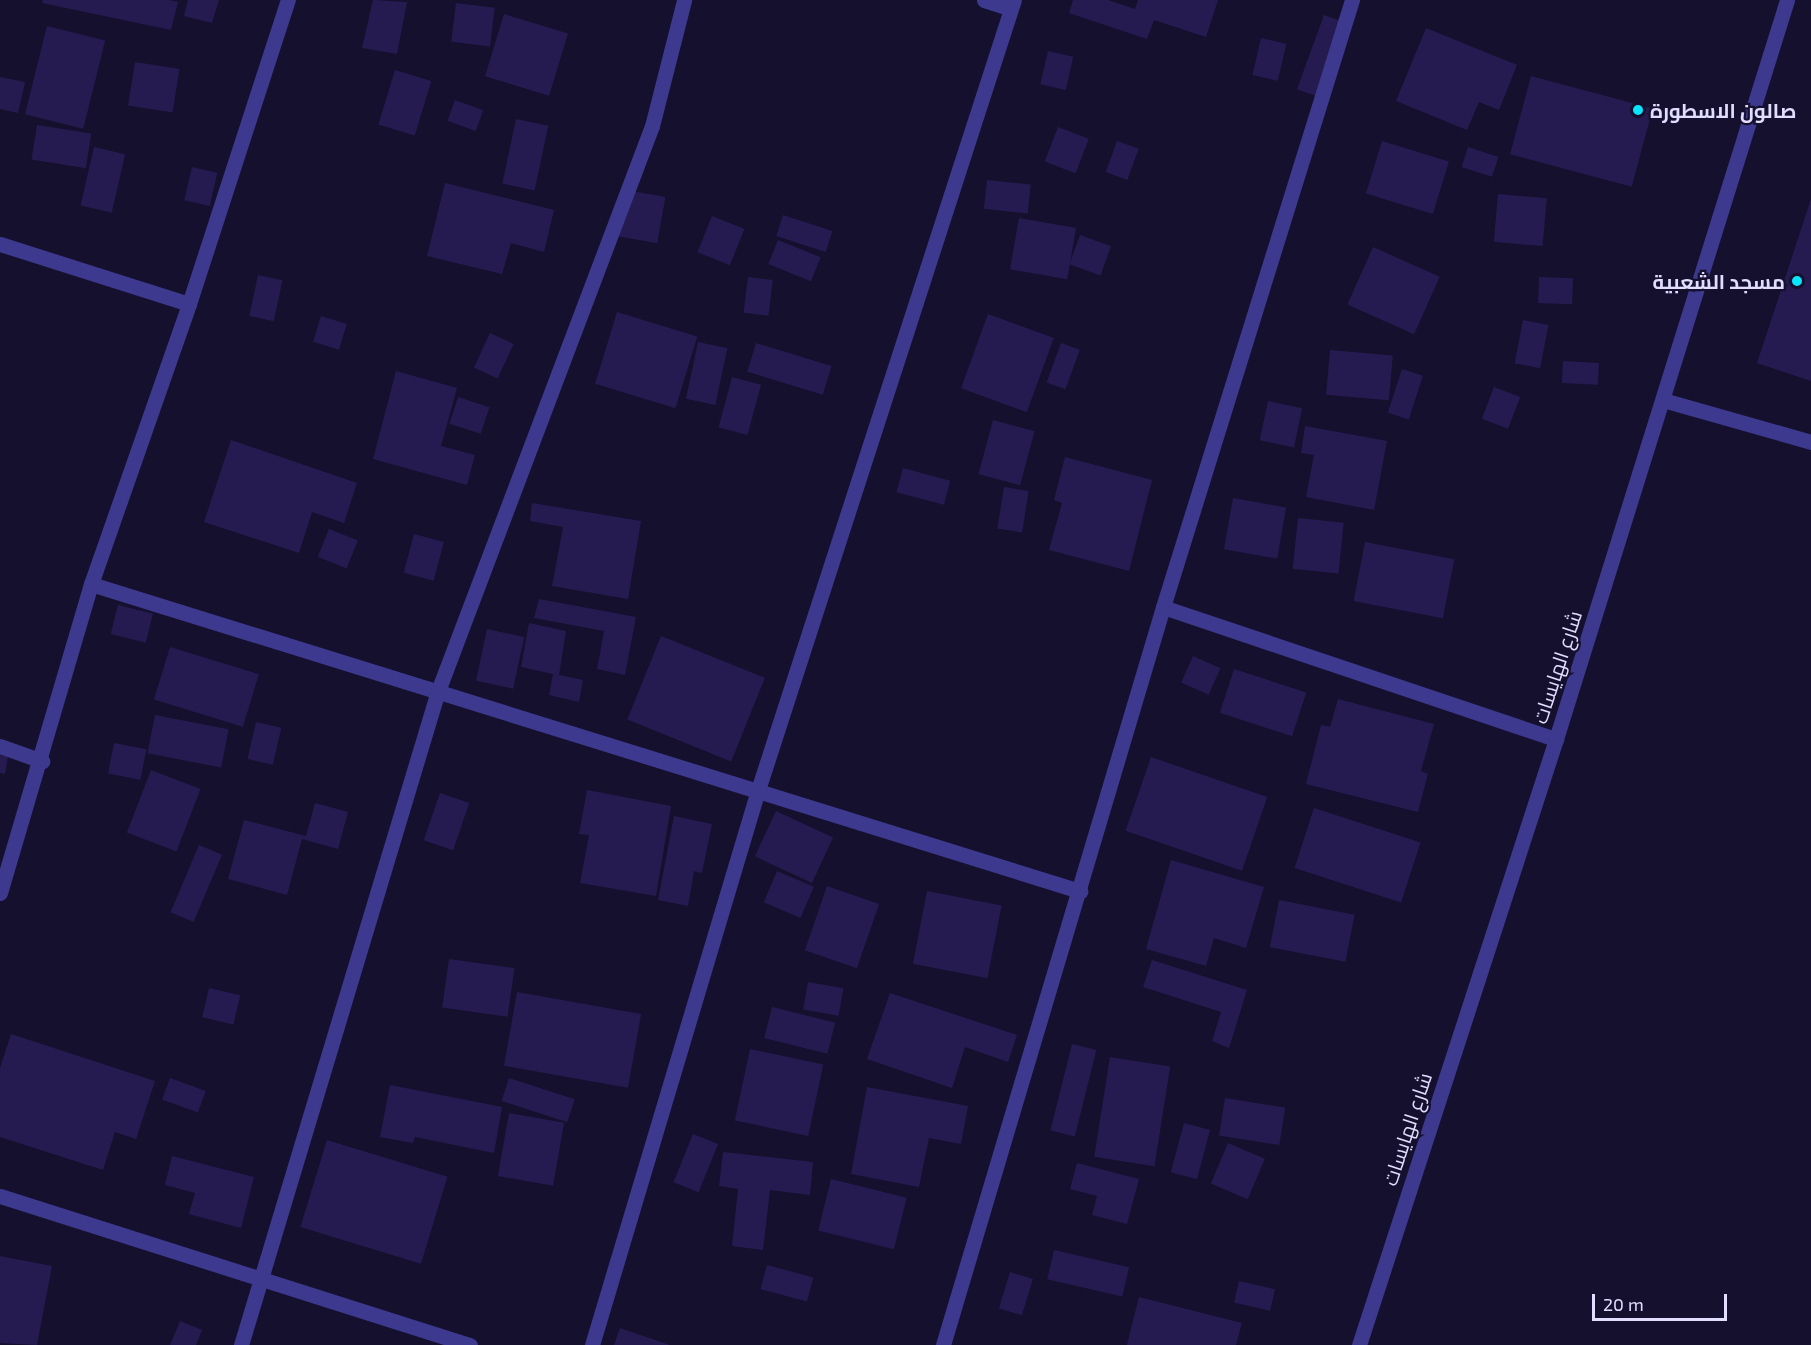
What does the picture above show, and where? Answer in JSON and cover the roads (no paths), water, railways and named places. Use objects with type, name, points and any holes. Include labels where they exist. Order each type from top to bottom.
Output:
[{"type":"street","points":[[0,893],[42,761],[91,584],[189,304],[288,0]]},
{"type":"street","points":[[241,1345],[438,691],[652,126],[684,0]]},
{"type":"street","points":[[591,1345],[758,790],[1013,5],[984,0]]},
{"type":"street","points":[[943,1345],[1163,607],[1352,0]]},
{"type":"street","name":"شارع الهايسات","points":[[1359,1345],[1556,739],[1787,0]]},
{"type":"street","points":[[0,244],[189,304]]},
{"type":"street","points":[[1663,400],[1811,442]]},
{"type":"street","points":[[91,584],[1080,891]]},
{"type":"street","points":[[1163,607],[1556,739]]},
{"type":"street","points":[[0,746],[42,761]]},
{"type":"street","points":[[0,1196],[470,1345]]},
{"type":"place","name":"صالون الاسطورة","points":[[1638,110]]},
{"type":"place","name":"مسجد الشعبية","points":[[1797,281]]}]
